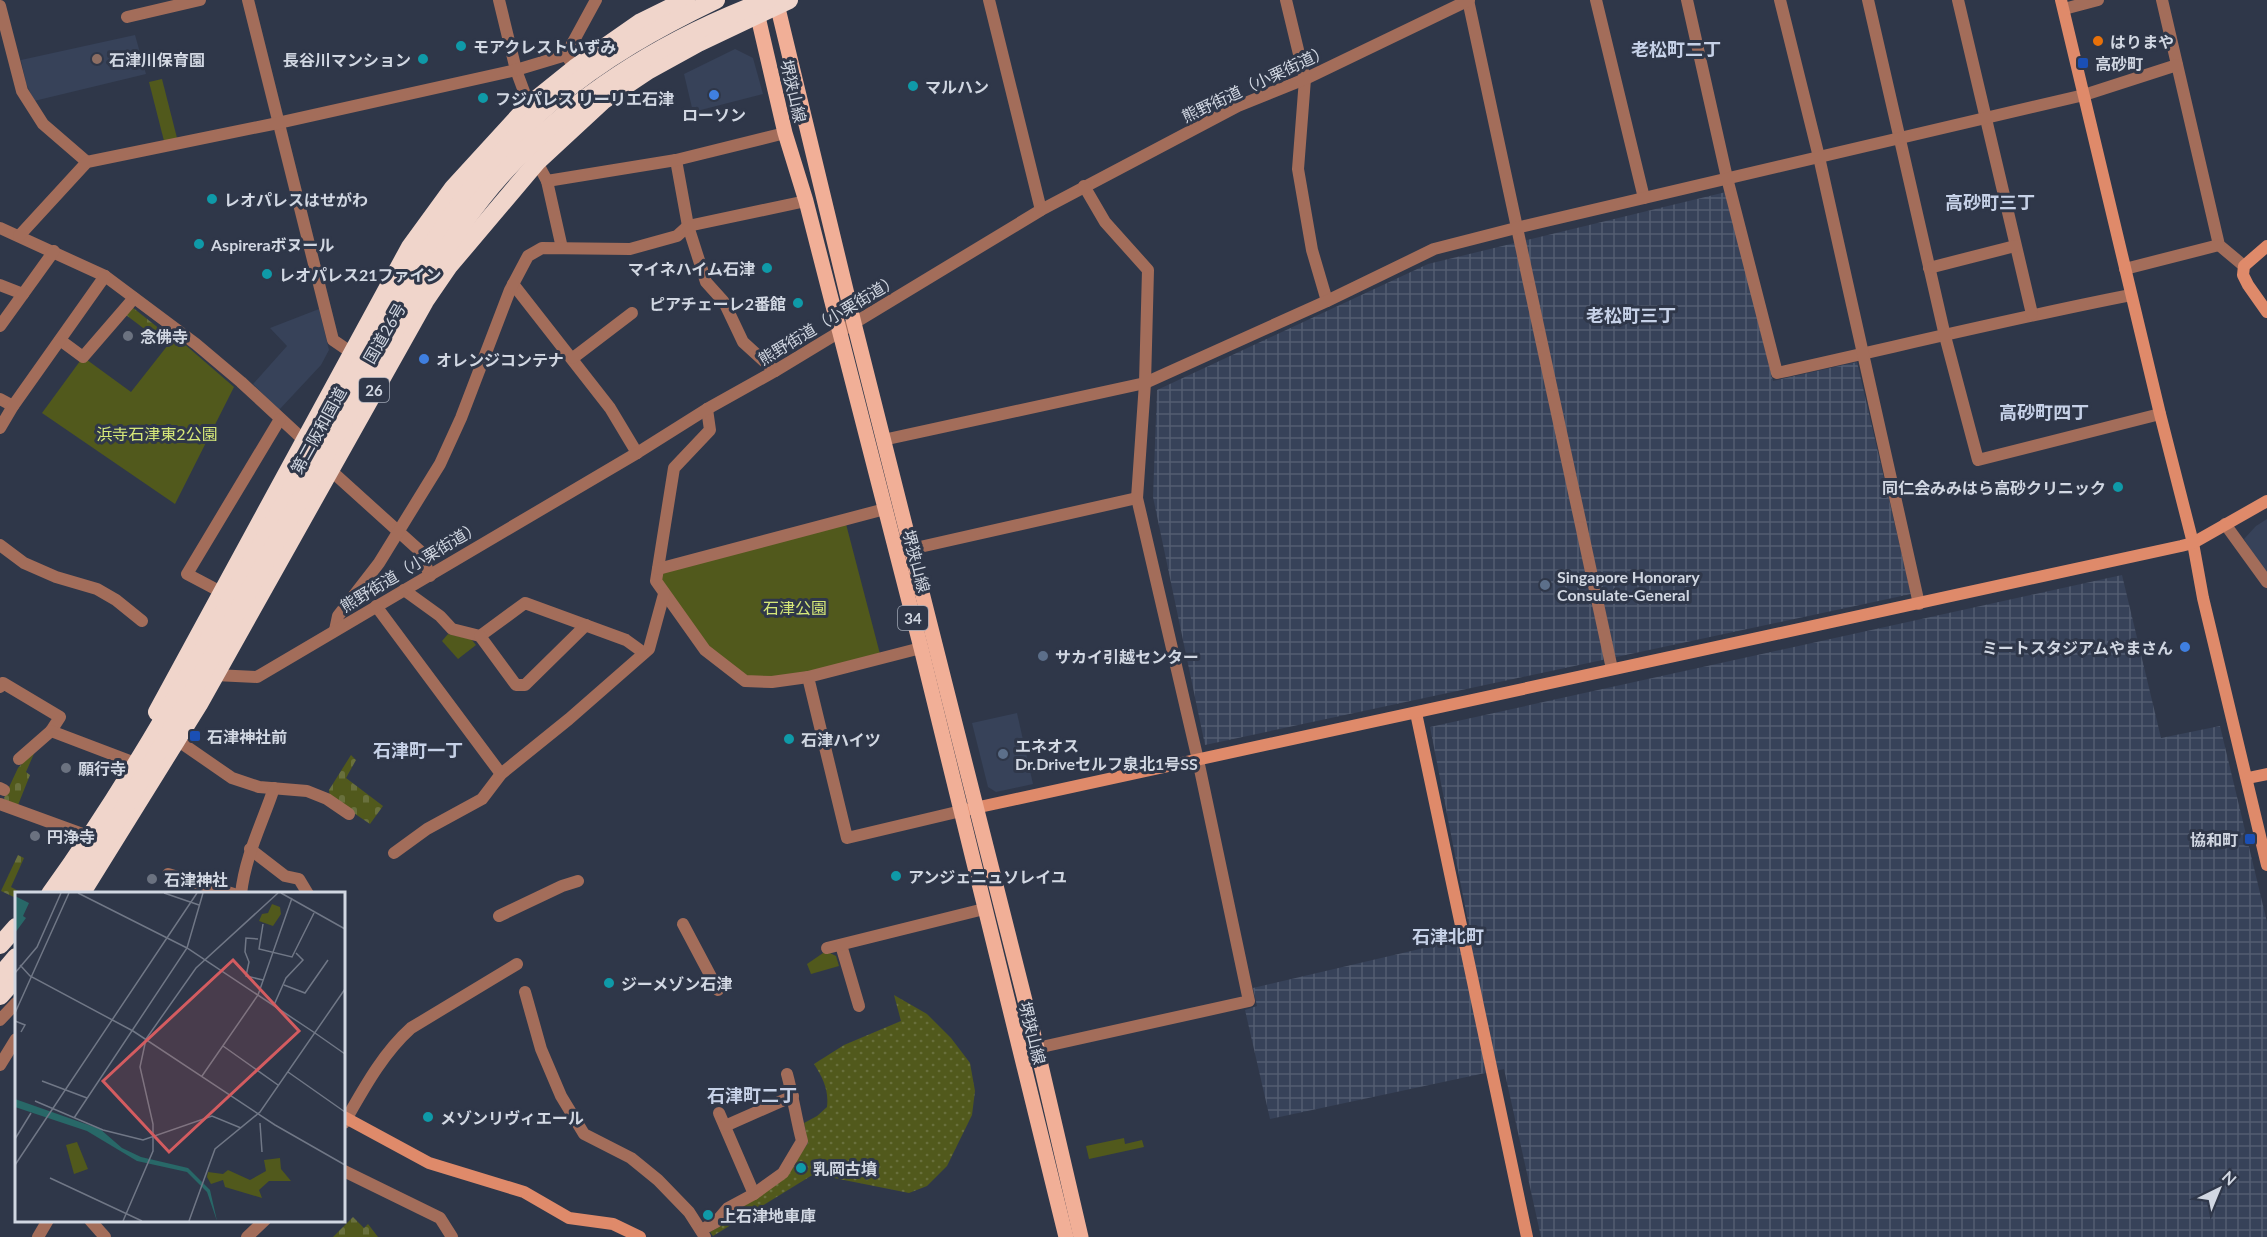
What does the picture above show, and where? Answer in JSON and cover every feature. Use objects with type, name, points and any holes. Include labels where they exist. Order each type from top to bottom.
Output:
[{"type":"highway","name":"国道26号","points":[[44,892],[85,835],[130,761],[410,247],[453,188],[570,61],[686,0]]},
{"type":"highway","name":"第二阪和国道","points":[[51,892],[115,798],[200,653],[386,320],[423,257],[469,191],[523,130],[577,82],[648,34],[717,0]]},
{"type":"highway","name":"国道26号","points":[[82,892],[177,740],[425,301],[449,266],[537,162],[604,100],[649,70],[770,3]]},
{"type":"highway","name":"第二阪和国道","points":[[68,892],[112,828],[163,744],[399,325],[437,262],[483,198],[508,168],[598,87],[628,67],[692,31],[725,16],[770,3]]},
{"type":"highway","points":[[96,892],[123,829]]},
{"type":"highway","points":[[0,945],[15,928]]},
{"type":"highway","points":[[0,955],[15,937]]},
{"type":"highway","points":[[0,976],[15,958]]},
{"type":"highway","points":[[10,1002],[15,982]]},
{"type":"main road","name":"堺狭山線","points":[[770,3],[785,133],[806,201],[921,648],[1066,1237]]},
{"type":"main road","name":"堺狭山線","points":[[770,3],[786,48],[1037,1048],[1081,1237]]},
{"type":"street","points":[[127,17],[200,0]]},
{"type":"street","points":[[248,0],[333,340],[352,353]]},
{"type":"street","points":[[499,0],[516,70],[529,105]]},
{"type":"street","points":[[19,236],[87,162],[278,123],[516,70],[570,61],[596,0]]},
{"type":"street","points":[[989,0],[1041,210]]},
{"type":"street","points":[[1286,0],[1305,80],[1298,169],[1312,250],[1327,301]]},
{"type":"street","points":[[1468,0],[1612,669]]},
{"type":"street","name":"熊野街道（小栗街道）","points":[[215,675],[257,677],[430,576],[504,529],[637,453],[707,409],[775,371],[1041,210],[1238,106],[1305,80],[1468,0]]},
{"type":"street","points":[[1596,0],[1644,198]]},
{"type":"street","points":[[1687,0],[1727,178],[1777,374],[2032,314],[2131,295]]},
{"type":"street","points":[[1780,0],[1819,157],[1919,604]]},
{"type":"street","points":[[1868,0],[1945,336],[1978,460],[2160,414]]},
{"type":"street","points":[[1958,0],[2032,314]]},
{"type":"street","points":[[2098,0],[2062,4],[2193,543],[2203,598],[2248,778],[2267,865]]},
{"type":"street","points":[[2162,0],[2219,245],[2244,266]]},
{"type":"street","points":[[0,6],[22,92],[43,124],[87,162]]},
{"type":"street","points":[[884,440],[1145,383],[1327,301],[1434,249],[2084,94],[2177,65]]},
{"type":"street","points":[[547,181],[676,160],[785,133]]},
{"type":"street","points":[[676,160],[688,226],[706,282],[724,302],[743,342],[775,371]]},
{"type":"street","points":[[537,162],[547,181],[562,248]]},
{"type":"street","points":[[1037,1048],[1249,1001],[1198,760],[1137,498],[1145,383],[1148,270],[1105,222],[1084,186]]},
{"type":"street","points":[[335,630],[338,616],[379,563],[440,464],[461,418],[513,284],[528,256],[542,248],[630,249],[677,236],[688,226],[806,201]]},
{"type":"street","points":[[0,228],[105,276],[196,344],[304,440],[330,471],[420,551],[430,576]]},
{"type":"street","points":[[2125,269],[2219,245]]},
{"type":"street","points":[[1929,268],[2015,246]]},
{"type":"street","points":[[2267,246],[2244,266],[2243,275],[2267,312]]},
{"type":"street","points":[[0,326],[54,251]]},
{"type":"street","points":[[0,428],[13,406],[105,276]]},
{"type":"street","points":[[513,284],[610,408],[637,453]]},
{"type":"street","points":[[0,285],[23,294]]},
{"type":"street","points":[[60,340],[84,357],[134,298]]},
{"type":"street","points":[[573,358],[632,313]]},
{"type":"street","points":[[0,399],[13,406]]},
{"type":"street","points":[[707,409],[710,430],[674,468],[656,581],[705,650],[745,681],[772,682],[808,677],[921,648]]},
{"type":"street","points":[[223,593],[187,574],[279,419]]},
{"type":"street","points":[[911,549],[1137,498]]},
{"type":"street","points":[[808,677],[847,838],[2193,543],[2267,501]]},
{"type":"street","points":[[658,569],[885,510]]},
{"type":"street","points":[[2225,524],[2267,582]]},
{"type":"street","points":[[0,545],[24,563],[56,577],[97,589],[116,600],[142,621]]},
{"type":"street","points":[[404,590],[440,616],[452,629],[480,636],[516,685],[525,685],[586,625]]},
{"type":"street","points":[[394,853],[427,829],[482,799],[501,774],[569,719],[644,653],[648,649],[664,594]]},
{"type":"street","points":[[480,636],[525,603],[626,640],[644,653]]},
{"type":"street","points":[[376,606],[501,774]]},
{"type":"street","points":[[0,687],[3,682],[60,717],[51,731],[19,759]]},
{"type":"street","points":[[1416,713],[1527,1237]]},
{"type":"street","points":[[51,731],[130,761]]},
{"type":"street","points":[[177,740],[232,778],[259,787],[307,791],[327,799],[349,814]]},
{"type":"street","points":[[2248,778],[2267,774]]},
{"type":"street","points":[[241,892],[243,874],[250,849],[274,788]]},
{"type":"street","points":[[0,804],[85,835]]},
{"type":"street","points":[[250,849],[285,876],[298,879],[307,892]]},
{"type":"street","points":[[168,874],[227,892]]},
{"type":"street","points":[[499,916],[562,886],[578,881]]},
{"type":"street","points":[[828,948],[984,909]]},
{"type":"street","points":[[683,924],[718,990]]},
{"type":"street","points":[[841,945],[859,1006]]},
{"type":"street","points":[[0,962],[15,969]]},
{"type":"street","points":[[345,1118],[387,1054],[402,1036],[411,1028],[517,964]]},
{"type":"street","points":[[525,992],[541,1049],[561,1096],[584,1134],[631,1158],[658,1180],[680,1201],[703,1233],[728,1208],[754,1194],[783,1173],[802,1141],[787,1074]]},
{"type":"street","points":[[0,1020],[10,1002]]},
{"type":"street","points":[[0,1065],[15,1041]]},
{"type":"street","points":[[724,1126],[793,1096]]},
{"type":"street","points":[[719,1113],[754,1194]]},
{"type":"street","points":[[345,1121],[429,1163],[524,1192],[569,1218],[613,1224],[640,1237]]},
{"type":"street","points":[[345,1171],[440,1218],[452,1237]]},
{"type":"street","points":[[38,1237],[47,1222]]},
{"type":"street","points":[[91,1222],[105,1237]]},
{"type":"street","points":[[247,1237],[262,1224],[267,1237]]},
{"type":"shaded area","points":[[135,35],[146,74],[34,101],[26,83],[21,60]]},
{"type":"shaded area","points":[[735,49],[753,58],[763,94],[693,112],[684,74]]},
{"type":"shaded area","points":[[1726,192],[1773,381],[1857,362],[1911,594],[1205,745],[1153,497],[1157,390],[1428,264]]},
{"type":"shaded area","points":[[319,309],[329,350],[321,365],[279,410],[253,384],[287,346],[270,328]]},
{"type":"shaded area","points":[[2267,519],[2267,576],[2244,539],[2256,526]]},
{"type":"shaded area","points":[[2122,575],[2161,738],[2220,726],[2267,922],[2267,1237],[1541,1237],[1504,1069],[1270,1119],[1245,1010],[1257,1006],[1253,988],[1471,937],[1430,727]]},
{"type":"shaded area","name":"エネオス Dr.Driveセルフ泉北1号SS","points":[[1017,713],[1033,784],[996,792],[988,787],[972,723]]},
{"type":"green space","points":[[162,79],[177,138],[164,141],[149,82]]},
{"type":"green space","points":[[132,307],[161,330],[155,337],[126,315]]},
{"type":"green space","name":"浜寺石津東2公園","points":[[175,336],[234,387],[175,504],[42,413],[83,357],[131,392]]},
{"type":"green space","name":"石津公園","points":[[846,524],[880,654],[806,673],[747,677],[709,647],[660,579],[662,571]]},
{"type":"green space","points":[[448,634],[471,639],[476,645],[458,659],[442,641]]},
{"type":"green space","points":[[36,749],[26,772],[30,775],[18,805],[5,800],[18,768]]},
{"type":"green space","points":[[351,755],[356,760],[346,778],[383,806],[370,824],[330,797],[329,790]]},
{"type":"green space","points":[[18,855],[24,858],[11,887],[20,892],[15,892],[15,898],[1,891]]},
{"type":"green space","points":[[826,951],[836,956],[839,966],[811,974],[807,964]]},
{"type":"green space","points":[[894,995],[927,1014],[951,1038],[970,1063],[975,1091],[972,1115],[947,1166],[927,1186],[909,1193],[814,1174],[713,1236],[710,1232],[722,1225],[728,1214],[786,1176],[808,1143],[804,1123],[827,1107],[825,1084],[814,1064],[844,1045],[901,1021]]},
{"type":"green space","points":[[1124,1138],[1125,1144],[1142,1140],[1144,1147],[1089,1159],[1086,1146]]},
{"type":"green space","points":[[353,1217],[364,1228],[368,1224],[378,1237],[333,1237]]},
{"type":"place","name":"はりまや","points":[[2098,41]]},
{"type":"place","name":"モアクレストいずみ","points":[[461,46]]},
{"type":"place","name":"石津川保育園","points":[[97,59]]},
{"type":"place","name":"長谷川マンション","points":[[423,59]]},
{"type":"place","name":"高砂町","points":[[2083,63]]},
{"type":"place","name":"マルハン","points":[[913,86]]},
{"type":"place","name":"ローソン","points":[[714,95]]},
{"type":"place","name":"フジパレス リーリエ石津","points":[[483,98]]},
{"type":"place","name":"レオパレスはせがわ","points":[[212,199]]},
{"type":"place","name":"Aspireraボヌール","points":[[199,244]]},
{"type":"place","name":"マイネハイム石津","points":[[767,268]]},
{"type":"place","name":"レオパレス21ファイン","points":[[267,274]]},
{"type":"place","name":"ピアチェーレ2番館","points":[[798,303]]},
{"type":"place","name":"念佛寺","points":[[128,336]]},
{"type":"place","name":"オレンジコンテナ","points":[[424,359]]},
{"type":"place","name":"同仁会みみはら高砂クリニック","points":[[2118,487]]},
{"type":"place","name":"Singapore Honorary Consulate-General","points":[[1545,585]]},
{"type":"place","name":"ミートスタジアムやまさん","points":[[2185,647]]},
{"type":"place","name":"サカイ引越センター","points":[[1043,656]]},
{"type":"place","name":"石津神社前","points":[[195,736]]},
{"type":"place","name":"石津ハイツ","points":[[789,739]]},
{"type":"place","name":"エネオス Dr.Driveセルフ泉北1号SS","points":[[1003,754]]},
{"type":"place","name":"願行寺","points":[[66,768]]},
{"type":"place","name":"円浄寺","points":[[35,836]]},
{"type":"place","name":"協和町","points":[[2250,839]]},
{"type":"place","name":"アンジェニュソレイユ","points":[[896,876]]},
{"type":"place","name":"石津神社","points":[[152,879]]},
{"type":"place","name":"ジーメゾン石津","points":[[609,983]]},
{"type":"place","name":"メゾンリヴィエール","points":[[428,1117]]},
{"type":"place","name":"乳岡古墳","points":[[801,1168]]},
{"type":"place","name":"上石津地車庫","points":[[708,1215]]},
{"type":"district","name":"老松町二丁","points":[[1676,49]]},
{"type":"district","name":"高砂町三丁","points":[[1990,202]]},
{"type":"district","name":"老松町三丁","points":[[1631,315]]},
{"type":"district","name":"高砂町四丁","points":[[2044,412]]},
{"type":"district","name":"石津町一丁","points":[[418,750]]},
{"type":"district","name":"石津北町","points":[[1448,936]]},
{"type":"district","name":"石津町二丁","points":[[752,1095]]}]
